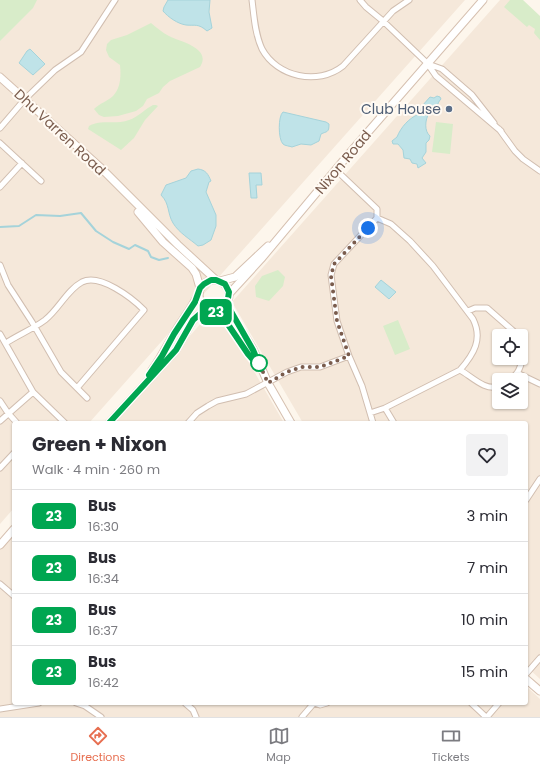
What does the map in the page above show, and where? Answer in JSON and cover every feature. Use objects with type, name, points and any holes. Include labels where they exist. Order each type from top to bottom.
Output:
[{"type":"main road","name":"Nixon Road","points":[[229,297],[281,234],[483,0]]},
{"type":"main road","name":"Dhu Varren Road","points":[[0,77],[100,167],[178,245],[218,280]]},
{"type":"main road","name":"Dhu Varren Road","points":[[120,188],[163,242],[192,268],[199,281],[199,292]]},
{"type":"main road","name":"Nixon Road","points":[[218,280],[235,277],[281,234]]},
{"type":"main road","points":[[144,384],[206,282],[218,280],[228,288],[229,297],[227,305],[253,350],[268,383],[290,421]]},
{"type":"main road","points":[[199,292],[200,301],[202,304],[225,320],[248,354],[261,369]]},
{"type":"main road","points":[[111,421],[176,350],[193,320],[201,313],[222,308],[229,297]]},
{"type":"main road","points":[[0,545],[12,531]]},
{"type":"main road","points":[[528,681],[540,691]]},
{"type":"street","points":[[0,128],[25,99],[55,70],[81,52],[115,0]]},
{"type":"street","points":[[252,0],[257,33],[267,56],[274,64],[284,70],[306,77],[321,77],[338,70],[353,56],[393,11],[409,0]]},
{"type":"street","points":[[360,0],[428,63],[436,76],[501,131]]},
{"type":"street","points":[[428,63],[442,69],[472,95],[523,159],[540,171]]},
{"type":"street","points":[[0,143],[41,181]]},
{"type":"street","points":[[0,187],[22,163]]},
{"type":"street","points":[[336,170],[376,209],[377,218],[334,264],[331,276],[337,321],[349,356],[362,386],[372,421]]},
{"type":"street","points":[[370,413],[385,408],[460,370],[472,354],[477,338],[478,328],[468,311],[433,266],[391,224],[377,218]]},
{"type":"street","points":[[0,265],[8,284],[61,372],[87,398]]},
{"type":"street","points":[[6,343],[46,319],[66,297],[83,282],[102,282],[119,289],[134,300],[144,310],[77,388]]},
{"type":"street","points":[[468,311],[475,308],[487,308],[511,329]]},
{"type":"street","points":[[0,334],[33,392],[63,421]]},
{"type":"street","points":[[190,421],[197,413],[217,401],[246,394],[287,372],[301,367],[320,367],[349,356]]},
{"type":"street","points":[[517,373],[519,365]]},
{"type":"street","points":[[460,370],[486,386],[492,387]]},
{"type":"street","points":[[528,378],[540,384]]},
{"type":"street","points":[[0,421],[33,392]]},
{"type":"street","points":[[0,401],[15,421]]},
{"type":"street","points":[[385,408],[393,421]]},
{"type":"street","points":[[0,468],[12,455]]},
{"type":"street","points":[[528,497],[540,479]]},
{"type":"street","points":[[0,584],[12,594]]},
{"type":"street","points":[[528,672],[540,658]]},
{"type":"street","points":[[0,709],[26,705]]},
{"type":"street","points":[[82,705],[101,717]]},
{"type":"street","points":[[187,705],[193,710],[196,717]]},
{"type":"street","points":[[302,717],[312,705]]},
{"type":"street","points":[[473,705],[486,717],[497,705]]},
{"type":"shaded area","points":[[0,0],[465,0],[91,421],[12,421],[12,510],[0,524]]},
{"type":"shaded area","points":[[500,0],[520,0],[540,18],[540,679],[528,668],[528,421],[302,421],[232,302]]},
{"type":"shaded area","points":[[212,317],[219,320],[229,331],[240,347],[283,421],[115,421],[203,321]]},
{"type":"shaded area","points":[[12,535],[12,705],[528,705],[528,688],[540,699],[540,717],[0,717],[0,549]]},
{"type":"green space","points":[[0,0],[37,0],[33,8],[0,41]]},
{"type":"green space","points":[[510,0],[523,0],[540,16],[540,40],[534,33],[535,29],[529,25],[527,27],[504,7]]},
{"type":"green space","points":[[151,23],[167,35],[187,43],[199,50],[203,60],[200,67],[170,81],[159,93],[147,99],[143,106],[136,111],[118,116],[104,117],[99,115],[94,109],[116,93],[120,81],[120,65],[109,57],[106,50],[107,44],[111,40],[127,35]]},
{"type":"green space","points":[[153,105],[158,106],[145,120],[134,138],[121,150],[88,129],[89,126],[98,123],[129,120]]},
{"type":"green space","points":[[436,122],[453,124],[450,154],[432,152]]},
{"type":"green space","points":[[278,270],[285,277],[283,286],[269,301],[256,297],[255,286],[262,276]]},
{"type":"green space","points":[[398,320],[410,349],[395,355],[383,326]]},
{"type":"water","points":[[168,0],[210,0],[209,12],[212,28],[207,31],[196,25],[186,25],[173,20],[163,11]]},
{"type":"water","points":[[30,49],[45,64],[33,75],[19,63]]},
{"type":"water","points":[[437,96],[441,99],[434,114],[429,113],[426,122],[426,128],[430,136],[426,143],[426,152],[422,158],[426,163],[418,168],[417,164],[412,163],[410,159],[404,158],[403,150],[398,144],[393,144],[392,141],[397,137],[406,123],[419,114],[422,106],[430,97],[434,98]]},
{"type":"water","points":[[283,112],[326,122],[329,124],[329,129],[321,134],[319,141],[311,145],[301,144],[292,147],[285,145],[281,141],[279,133],[279,123]]},
{"type":"water","points":[[198,169],[203,170],[209,176],[211,181],[209,182],[206,192],[216,215],[216,226],[211,240],[198,246],[175,227],[166,202],[161,195],[166,185],[186,178],[191,171]]},
{"type":"water","points":[[249,173],[261,173],[262,185],[256,185],[257,198],[251,198]]},
{"type":"water","points":[[381,280],[396,292],[389,299],[375,287]]},
{"type":"waterway","points":[[0,227],[19,226],[36,215],[60,216],[81,213],[96,231],[113,242],[129,249],[135,245],[148,251],[151,257],[159,260],[168,258]]},
{"type":"bus line","name":"23","points":[[111,421],[176,350],[189,325],[201,313],[215,311],[223,317],[248,354],[261,369],[253,350],[227,305],[229,292],[225,284],[220,281],[211,280],[206,282],[200,288],[195,302],[149,375]]},
{"type":"place","name":"Club House","points":[[449,109]]},
{"type":"route","points":[[259,363],[258,361],[268,383],[287,372],[301,367],[320,367],[349,356],[337,321],[331,276],[334,264],[368,228]]}]
